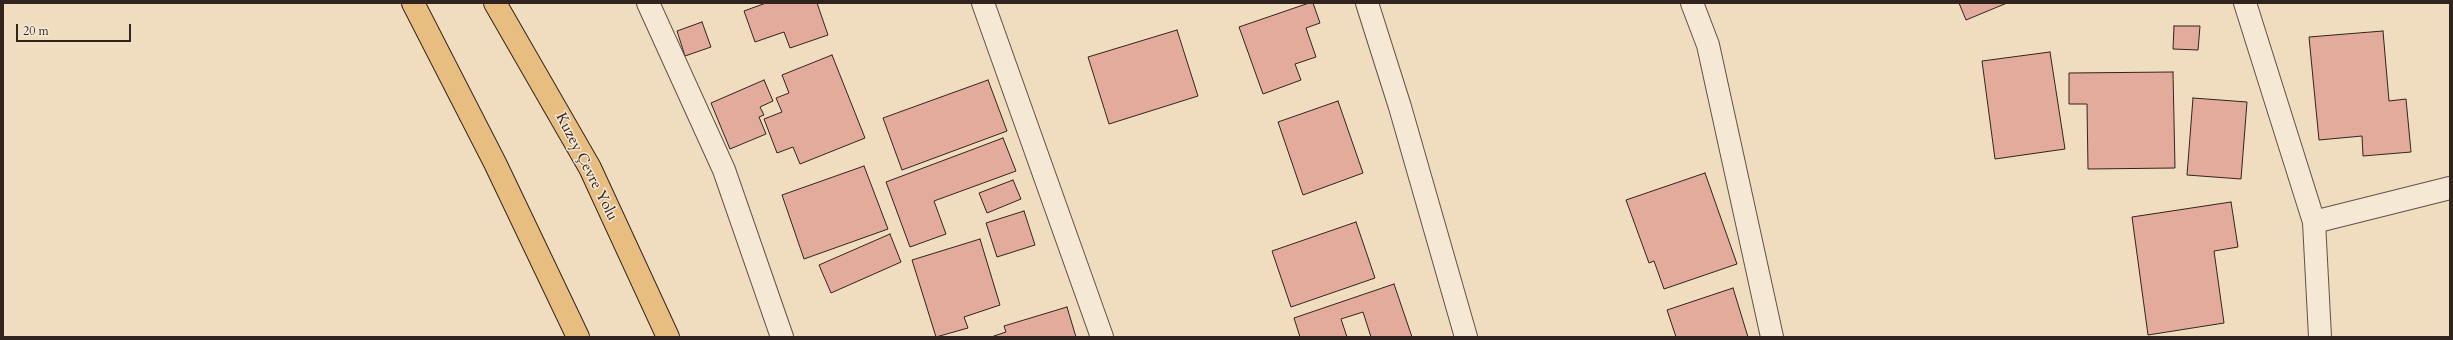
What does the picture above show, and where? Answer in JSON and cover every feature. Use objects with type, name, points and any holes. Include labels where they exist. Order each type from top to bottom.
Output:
[{"type":"highway","points":[[413,3],[495,163],[578,337]]},
{"type":"highway","name":"Kuzey Çevre Yolu","points":[[495,3],[590,168],[668,337]]},
{"type":"street","points":[[648,3],[724,170],[782,337]]},
{"type":"street","points":[[983,3],[1102,337]]},
{"type":"street","points":[[1367,3],[1400,107],[1466,337]]},
{"type":"street","points":[[1692,3],[1708,45],[1772,337]]},
{"type":"street","points":[[2246,3],[2314,222],[2320,337]]},
{"type":"street","points":[[2314,222],[2450,188]]},
{"type":"building","points":[[766,3],[817,3],[828,35],[790,48],[784,32],[755,42],[744,11]]},
{"type":"building","points":[[1309,3],[1313,3],[1320,23],[1306,28],[1316,57],[1295,64],[1301,80],[1263,94],[1239,27]]},
{"type":"building","points":[[1959,3],[2007,3],[1966,20]]},
{"type":"building","points":[[702,22],[711,47],[685,56],[677,31]]},
{"type":"building","points":[[2174,26],[2200,26],[2198,50],[2173,49]]},
{"type":"building","points":[[1177,30],[1198,96],[1109,124],[1088,57]]},
{"type":"building","points":[[2383,31],[2389,101],[2406,99],[2411,152],[2363,156],[2362,136],[2319,140],[2309,37]]},
{"type":"building","points":[[2050,52],[2065,149],[1995,159],[1982,61]]},
{"type":"building","points":[[832,55],[865,138],[800,164],[793,147],[777,153],[764,119],[782,112],[776,98],[789,93],[782,75]]},
{"type":"building","points":[[2173,72],[2175,168],[2088,169],[2087,104],[2069,104],[2069,73]]},
{"type":"building","points":[[764,80],[773,101],[760,107],[764,115],[759,117],[766,134],[730,149],[711,103]]},
{"type":"building","points":[[988,80],[1007,131],[902,170],[883,118]]},
{"type":"building","points":[[2193,98],[2247,102],[2241,179],[2187,175]]},
{"type":"building","points":[[1338,101],[1363,173],[1303,195],[1278,122]]},
{"type":"building","points":[[1003,138],[1016,171],[934,201],[946,234],[910,247],[886,182]]},
{"type":"building","points":[[864,166],[888,229],[804,259],[782,195]]},
{"type":"building","points":[[1705,173],[1737,264],[1664,289],[1654,261],[1649,263],[1626,200]]},
{"type":"building","points":[[1013,180],[1021,199],[987,213],[979,193]]},
{"type":"building","points":[[2231,202],[2238,247],[2214,251],[2224,323],[2148,335],[2132,217]]},
{"type":"building","points":[[1024,211],[1035,245],[997,257],[986,223]]},
{"type":"building","points":[[1356,222],[1375,278],[1291,307],[1272,251]]},
{"type":"building","points":[[890,234],[901,262],[831,293],[819,265]]},
{"type":"building","points":[[980,239],[1000,305],[964,317],[968,328],[936,337],[912,260]]},
{"type":"building","points":[[1394,284],[1412,337],[1371,337],[1363,312],[1341,319],[1347,337],[1300,337],[1294,318]]},
{"type":"building","points":[[1733,288],[1748,337],[1676,337],[1667,310]]},
{"type":"building","points":[[1067,307],[1076,337],[991,337],[1006,332],[1004,326]]}]
